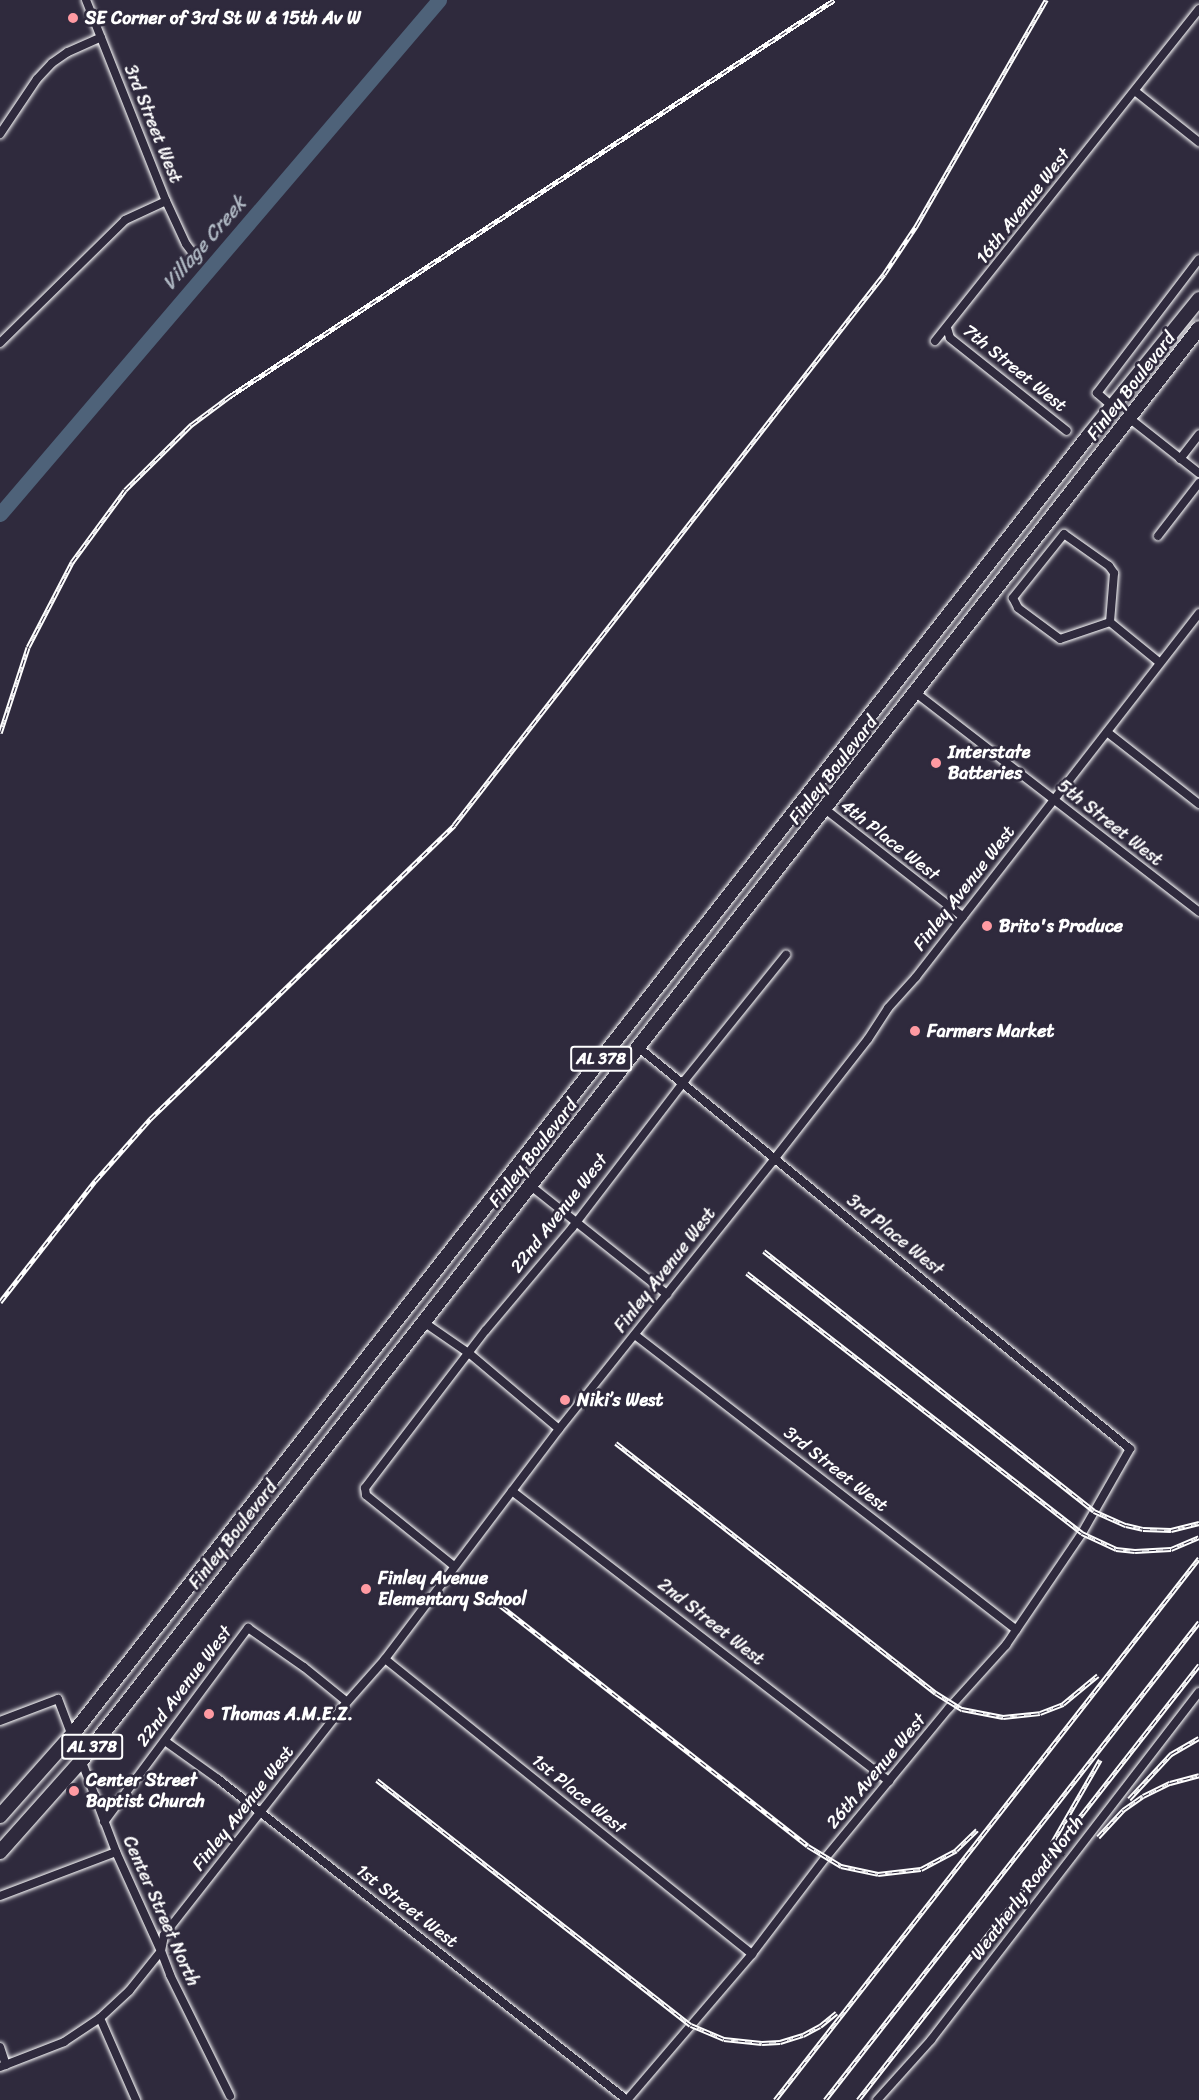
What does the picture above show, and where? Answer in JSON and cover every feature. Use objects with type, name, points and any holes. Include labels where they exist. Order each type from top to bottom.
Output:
[{"type":"main road","name":"Finley Boulevard","points":[[0,1816],[72,1735],[1112,406],[1199,299]]},
{"type":"main road","name":"Finley Boulevard","points":[[0,1852],[82,1760],[208,1595],[424,1323],[449,1287],[531,1186],[1199,328]]},
{"type":"main road","points":[[1112,406],[1128,418]]},
{"type":"main road","points":[[899,678],[916,693]]},
{"type":"main road","points":[[806,796],[825,809]]},
{"type":"main road","points":[[729,896],[749,905]]},
{"type":"main road","points":[[620,1034],[638,1047]]},
{"type":"main road","points":[[513,1171],[531,1186]]},
{"type":"main road","points":[[406,1308],[424,1323]]},
{"type":"main road","points":[[191,1583],[208,1595]]},
{"type":"street","name":"3rd Street West","points":[[86,0],[166,201],[186,244],[195,256]]},
{"type":"street","name":"16th Avenue West","points":[[935,341],[1199,9]]},
{"type":"street","points":[[0,134],[38,79],[52,63],[68,52],[101,37]]},
{"type":"street","points":[[1135,91],[1199,142]]},
{"type":"street","points":[[0,343],[125,220],[166,201]]},
{"type":"street","points":[[1112,406],[1097,393],[1199,259]]},
{"type":"street","name":"7th Street West","points":[[947,328],[950,338],[1067,431]]},
{"type":"street","points":[[1128,418],[1199,473]]},
{"type":"street","points":[[1180,459],[1199,435]]},
{"type":"street","points":[[1158,536],[1199,483]]},
{"type":"street","points":[[1062,535],[1068,535],[1109,566],[1114,573],[1110,622],[1060,639],[1018,608],[1013,598],[1062,535]]},
{"type":"street","name":"Finley Avenue West","points":[[3,2066],[64,2042],[100,2018],[129,1991],[161,1951],[164,1935],[347,1702],[385,1659],[559,1429],[775,1158],[868,1039],[888,1008],[906,990],[1199,612]]},
{"type":"street","points":[[1110,622],[1159,662]]},
{"type":"street","name":"5th Street West","points":[[916,693],[1199,912]]},
{"type":"street","points":[[1107,732],[1199,804]]},
{"type":"street","name":"4th Place West","points":[[825,809],[963,917]]},
{"type":"street","name":"22nd Avenue West","points":[[454,1566],[366,1495],[364,1488],[470,1354],[486,1330],[576,1222],[682,1084],[786,955]]},
{"type":"street","name":"3rd Place West","points":[[638,1047],[1130,1449]]},
{"type":"street","points":[[531,1186],[667,1294]]},
{"type":"street","points":[[424,1323],[470,1354],[559,1429]]},
{"type":"street","name":"3rd Street West","points":[[635,1335],[1016,1630]]},
{"type":"street","name":"26th Avenue West","points":[[627,2100],[752,1954],[825,1857],[1016,1630],[1082,1533],[1130,1449]]},
{"type":"street","name":"2nd Street West","points":[[512,1491],[889,1781]]},
{"type":"street","name":"22nd Avenue West","points":[[104,1822],[248,1628],[304,1666],[347,1702]]},
{"type":"street","name":"1st Place West","points":[[385,1659],[752,1954]]},
{"type":"street","name":"Weatherly Road North","points":[[877,2100],[932,2040],[1199,1692]]},
{"type":"street","name":"Center Street North","points":[[0,1721],[58,1699],[116,1852],[170,1975],[230,2096]]},
{"type":"street","name":"1st Street West","points":[[165,1741],[260,1812],[627,2100]]},
{"type":"street","points":[[0,1896],[116,1852]]},
{"type":"street","points":[[100,2018],[136,2100]]},
{"type":"street","points":[[0,2048],[3,2066]]},
{"type":"waterway","name":"Village Creek","points":[[0,514],[439,0]]},
{"type":"railway","points":[[0,733],[28,647],[72,562],[125,490],[191,425],[230,396],[834,0]]},
{"type":"railway","points":[[0,1302],[95,1181],[150,1119],[454,825],[884,274],[916,226],[1046,0]]},
{"type":"railway","points":[[764,1251],[1094,1511],[1126,1525],[1143,1529],[1171,1530],[1199,1523]]},
{"type":"railway","points":[[747,1273],[1082,1533],[1116,1549],[1135,1551],[1171,1549],[1199,1537]]},
{"type":"railway","points":[[616,1443],[936,1693],[962,1709],[1003,1717],[1040,1713],[1063,1704],[1098,1675]]},
{"type":"railway","points":[[775,2100],[1199,1558]]},
{"type":"railway","points":[[491,1598],[808,1846],[841,1866],[878,1874],[921,1869],[956,1850],[977,1830]]},
{"type":"railway","points":[[825,2100],[1199,1622]]},
{"type":"railway","points":[[858,2100],[1199,1665]]},
{"type":"railway","points":[[1129,1799],[1171,1754],[1199,1738]]},
{"type":"railway","points":[[1052,1843],[1100,1760]]},
{"type":"railway","points":[[1098,1837],[1123,1810],[1143,1796],[1170,1783],[1199,1775]]},
{"type":"railway","points":[[377,1780],[691,2025],[724,2039],[762,2043],[780,2042],[803,2035],[820,2026],[836,2013]]},
{"type":"place","name":"SE Corner of 3rd St W & 15th Av W","points":[[73,18]]},
{"type":"place","name":"Interstate Batteries","points":[[936,763]]},
{"type":"place","name":"Brito's Produce","points":[[987,926]]},
{"type":"place","name":"Farmers Market","points":[[915,1031]]},
{"type":"place","name":"Niki’s West","points":[[565,1400]]},
{"type":"place","name":"Finley Avenue Elementary School","points":[[366,1589]]},
{"type":"place","name":"Thomas A.M.E.Z.","points":[[209,1714]]},
{"type":"place","name":"Center Street Baptist Church","points":[[74,1791]]}]
